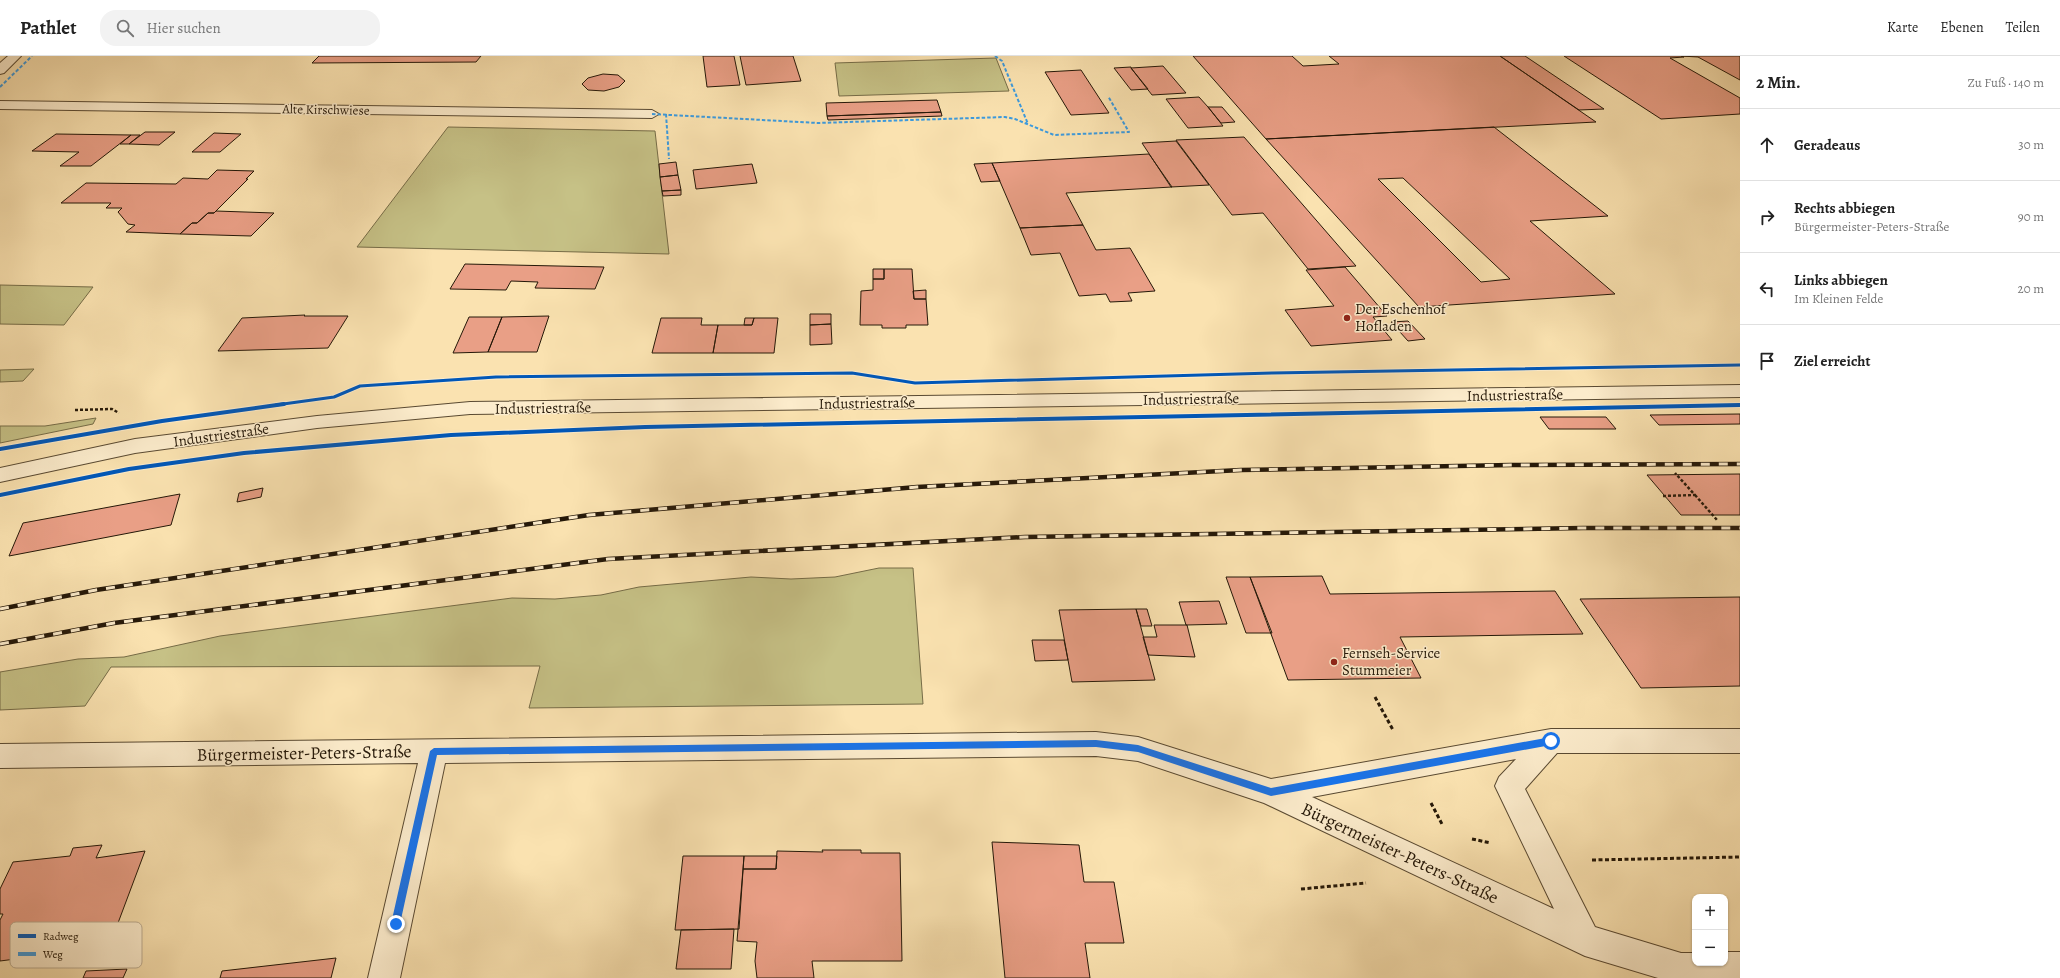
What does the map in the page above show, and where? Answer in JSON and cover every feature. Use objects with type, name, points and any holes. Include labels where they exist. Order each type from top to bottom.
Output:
[{"type":"street","points":[[0,70],[15,56]]},
{"type":"street","name":"Alte Kirschwiese","points":[[0,105],[652,114]]},
{"type":"street","name":"Industriestraße","points":[[0,475],[135,446],[317,422],[470,408],[1740,391]]},
{"type":"street","points":[[1551,741],[1508,786],[1585,940]]},
{"type":"street","points":[[1271,792],[1551,741],[1740,741]]},
{"type":"street","name":"Bürgermeister-Peters-Straße","points":[[0,756],[1096,744],[1138,749],[1271,792],[1585,940],[1681,969],[1740,968]]},
{"type":"street","points":[[384,978],[434,751]]},
{"type":"path","points":[[1675,473],[1717,520]]},
{"type":"path","points":[[1663,496],[1695,495]]},
{"type":"path","points":[[1468,838],[1572,861],[1740,857]]},
{"type":"path","points":[[1301,889],[1372,883]]},
{"type":"shaded area","points":[[996,58],[1009,91],[839,96],[835,63]]},
{"type":"shaded area","points":[[448,127],[655,131],[669,254],[357,247]]},
{"type":"shaded area","points":[[0,285],[93,287],[64,325],[0,324]]},
{"type":"shaded area","points":[[34,369],[23,381],[0,382],[0,370]]},
{"type":"shaded area","points":[[96,418],[93,424],[0,443],[0,426],[45,426]]},
{"type":"shaded area","points":[[879,568],[913,568],[923,704],[529,708],[540,666],[111,667],[85,706],[0,710],[0,672],[78,659],[124,657],[220,636],[512,598],[555,599],[601,595],[639,587],[751,577],[791,579],[835,577]]},
{"type":"building","points":[[319,56],[481,56],[476,62],[312,63]]},
{"type":"building","points":[[703,56],[734,56],[740,85],[707,87]]},
{"type":"building","points":[[740,56],[793,56],[801,81],[746,85]]},
{"type":"building","points":[[1193,56],[1292,56],[1303,66],[1339,64],[1329,56],[1500,56],[1596,122],[1266,139]]},
{"type":"building","points":[[1500,56],[1525,56],[1604,109],[1579,110]]},
{"type":"building","points":[[1564,56],[1681,56],[1684,57],[1670,58],[1740,98],[1740,114],[1661,119]]},
{"type":"building","points":[[1681,56],[1740,56],[1740,80],[1698,57]]},
{"type":"building","points":[[1163,66],[1186,93],[1152,95],[1131,68]]},
{"type":"building","points":[[1131,67],[1148,89],[1131,90],[1114,68]]},
{"type":"building","points":[[1081,70],[1109,113],[1071,115],[1045,72]]},
{"type":"building","points":[[603,74],[618,75],[625,81],[619,87],[604,91],[588,90],[582,84],[588,78]]},
{"type":"building","points":[[1199,97],[1223,126],[1188,128],[1166,99]]},
{"type":"building","points":[[937,100],[941,112],[827,116],[826,103]]},
{"type":"building","points":[[1208,107],[1222,107],[1235,122],[1221,123]]},
{"type":"building","points":[[941,112],[942,116],[828,120],[827,116]]},
{"type":"building","points":[[1494,127],[1608,216],[1530,221],[1615,294],[1419,307],[1266,139]],"holes":[[[1403,178],[1510,279],[1481,282],[1378,179]]]},
{"type":"building","points":[[145,132],[175,132],[159,145],[129,144]]},
{"type":"building","points":[[214,133],[241,134],[220,152],[192,152]]},
{"type":"building","points":[[56,134],[131,135],[91,166],[60,166],[79,152],[32,151]]},
{"type":"building","points":[[131,135],[140,135],[129,144],[120,144]]},
{"type":"building","points":[[1244,137],[1356,266],[1308,269],[1263,213],[1232,215],[1176,140]]},
{"type":"building","points":[[1176,141],[1209,185],[1171,187],[1142,143]]},
{"type":"building","points":[[1149,154],[1172,187],[1066,193],[1083,225],[1020,228],[992,163]]},
{"type":"building","points":[[676,162],[678,175],[660,177],[659,164]]},
{"type":"building","points":[[992,163],[1000,181],[981,182],[974,164]]},
{"type":"building","points":[[752,164],[757,183],[696,189],[693,170]]},
{"type":"building","points":[[217,170],[254,171],[214,213],[208,213],[197,223],[192,223],[180,234],[126,232],[135,225],[128,224],[118,212],[122,208],[106,208],[111,203],[61,203],[86,183],[176,184],[183,178],[208,179]]},
{"type":"building","points":[[678,175],[681,190],[662,191],[660,177]]},
{"type":"building","points":[[681,190],[681,195],[663,196],[662,191]]},
{"type":"building","points":[[216,211],[274,213],[251,236],[180,234],[192,223],[197,223],[208,213],[214,213]]},
{"type":"building","points":[[1083,225],[1096,250],[1130,248],[1155,291],[1128,293],[1132,301],[1110,302],[1106,294],[1079,296],[1060,253],[1031,255],[1020,228]]},
{"type":"building","points":[[465,264],[604,267],[595,289],[535,288],[538,282],[511,281],[506,290],[450,289]]},
{"type":"building","points":[[1345,267],[1387,316],[1373,317],[1392,340],[1311,346],[1285,310],[1334,306],[1306,270]]},
{"type":"building","points":[[873,269],[884,269],[884,279],[873,279]]},
{"type":"building","points":[[884,269],[912,269],[914,299],[926,299],[928,325],[906,325],[906,328],[882,328],[882,325],[860,325],[861,291],[873,290],[873,279],[884,279]]},
{"type":"building","points":[[926,290],[926,299],[914,299],[913,291]]},
{"type":"building","points":[[810,314],[831,314],[831,324],[810,325]]},
{"type":"building","points":[[305,315],[304,316],[348,316],[328,348],[218,351],[242,318]]},
{"type":"building","points":[[549,316],[537,352],[488,352],[502,317]]},
{"type":"building","points":[[469,317],[502,317],[488,352],[453,353]]},
{"type":"building","points":[[661,318],[702,318],[701,325],[718,325],[713,353],[652,353]]},
{"type":"building","points":[[745,318],[754,318],[752,325],[744,325]]},
{"type":"building","points":[[754,318],[778,318],[774,353],[713,353],[718,325],[752,325]]},
{"type":"building","points":[[1408,321],[1425,339],[1408,341],[1391,322]]},
{"type":"building","points":[[831,324],[832,344],[810,345],[810,325]]},
{"type":"building","points":[[1740,414],[1740,424],[1659,425],[1650,415]]},
{"type":"building","points":[[1540,417],[1606,417],[1616,429],[1549,429]]},
{"type":"building","points":[[1740,474],[1740,515],[1681,515],[1647,475]]},
{"type":"building","points":[[263,488],[261,497],[237,502],[239,493]]},
{"type":"building","points":[[180,494],[171,525],[9,556],[23,523]]},
{"type":"building","points":[[1322,576],[1330,594],[1555,591],[1583,634],[1400,637],[1421,678],[1288,680],[1250,577]]},
{"type":"building","points":[[1226,577],[1250,577],[1272,633],[1246,633]]},
{"type":"building","points":[[1740,597],[1740,686],[1641,688],[1580,599]]},
{"type":"building","points":[[1219,601],[1227,624],[1186,625],[1179,602]]},
{"type":"building","points":[[1136,609],[1155,680],[1072,682],[1059,610]]},
{"type":"building","points":[[1136,609],[1147,609],[1152,626],[1141,626]]},
{"type":"building","points":[[1154,625],[1187,625],[1195,657],[1148,655],[1143,637],[1157,637]]},
{"type":"building","points":[[1032,640],[1064,640],[1068,660],[1035,661]]},
{"type":"building","points":[[992,842],[1079,845],[1084,882],[1114,882],[1124,943],[1085,943],[1090,978],[1005,978]]},
{"type":"building","points":[[102,845],[96,858],[145,851],[118,922],[10,922],[10,960],[0,961],[0,920],[3,914],[0,914],[0,889],[13,862],[70,856],[73,848]]},
{"type":"building","points":[[822,850],[861,850],[861,853],[900,853],[902,961],[812,961],[814,978],[757,978],[755,961],[757,942],[737,941],[743,869],[776,869],[777,851],[823,852]]},
{"type":"building","points":[[683,856],[744,856],[739,929],[675,930]]},
{"type":"building","points":[[744,856],[777,856],[776,869],[743,869]]},
{"type":"building","points":[[734,929],[731,969],[676,969],[681,930]]},
{"type":"building","points":[[336,958],[331,978],[220,978],[222,971]]},
{"type":"building","points":[[127,969],[123,978],[83,978],[86,971]]},
{"type":"railway","points":[[0,609],[96,590],[589,515],[917,487],[1241,470],[1511,465],[1740,464]]},
{"type":"railway","points":[[0,644],[114,623],[608,559],[1025,537],[1583,528],[1740,528]]},
{"type":"marked path","points":[[0,87],[32,56]]},
{"type":"marked path","points":[[995,56],[1002,61],[1028,124]]},
{"type":"marked path","points":[[652,114],[818,123],[1005,117],[1015,119],[1054,135],[1129,132],[1108,96]]},
{"type":"marked path","points":[[666,114],[669,159]]},
{"type":"cycle path","points":[[0,449],[162,421],[324,399],[334,397],[360,386],[496,377],[852,373],[915,383],[1272,373],[1740,365]]},
{"type":"cycle path","points":[[0,495],[129,469],[244,453],[451,435],[645,427],[1740,405]]},
{"type":"place","name":"Der Eschenhof Hofladen","points":[[1347,318]]},
{"type":"place","name":"Fernseh-Service Stummeier","points":[[1334,662]]},
{"type":"route","points":[[396,924],[434,751],[1096,744],[1138,749],[1271,792],[1551,741]]}]
